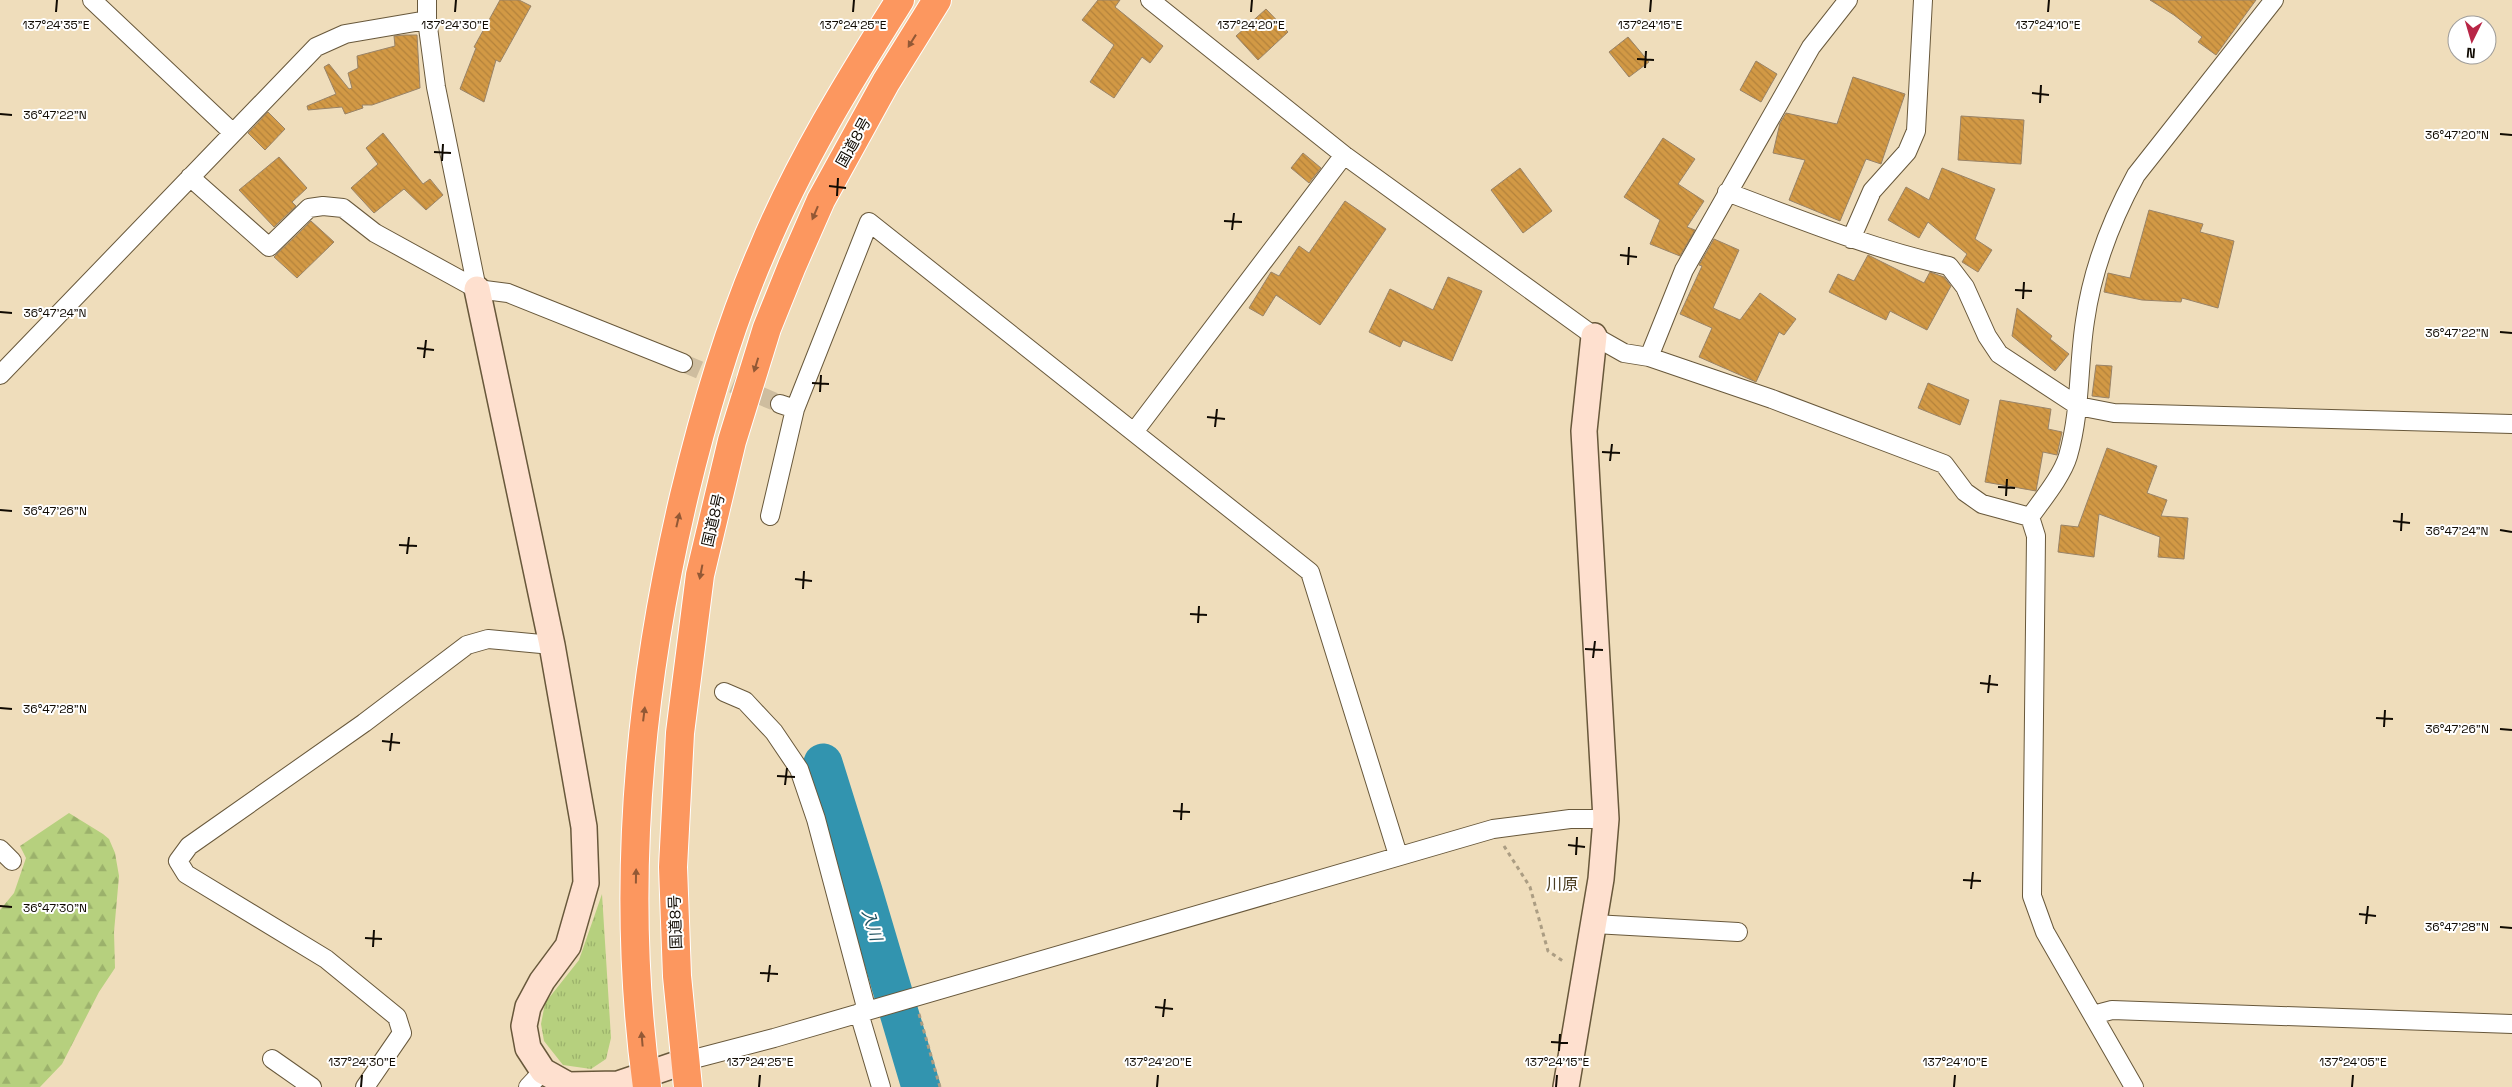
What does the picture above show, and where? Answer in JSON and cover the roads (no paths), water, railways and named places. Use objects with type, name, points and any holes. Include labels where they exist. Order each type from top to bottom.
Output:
[{"type":"highway","points":[[646,1081],[637,976],[635,875],[642,729],[656,630],[670,556],[689,474],[725,349],[761,252],[800,168],[900,0]]},
{"type":"highway","name":"国道8号","points":[[687,1074],[677,976],[673,867],[680,733],[700,575],[732,441],[767,328],[792,266],[821,200],[886,82],[938,0]]},
{"type":"street","points":[[92,0],[232,132]]},
{"type":"street","points":[[427,0],[427,20],[436,87],[552,645],[584,827],[586,883],[568,946],[542,981],[528,1006],[524,1026],[536,1079],[568,1084],[618,1084],[687,1074],[774,1038],[1398,855],[1493,829],[1570,819],[1606,819]]},
{"type":"street","points":[[1150,0],[1344,155],[1594,336],[1624,353],[1649,357],[1772,399],[1944,464],[1964,492],[1982,504],[2030,517]]},
{"type":"street","points":[[1649,357],[1684,270],[1727,192],[1811,47],[1848,0]]},
{"type":"street","points":[[1851,240],[1872,191],[1907,152],[1916,131],[1922,0]]},
{"type":"street","points":[[2134,1087],[2045,932],[2032,896],[2036,536],[2030,517],[2067,458],[2078,406],[2084,322],[2091,284],[2124,196],[2136,175],[2274,0]]},
{"type":"street","points":[[0,375],[232,132],[316,47],[345,34],[427,20]]},
{"type":"street","points":[[1134,432],[1344,155]]},
{"type":"street","points":[[190,176],[268,247],[309,208],[323,206],[343,208],[375,233],[477,289],[508,293],[683,363]]},
{"type":"street","points":[[1727,192],[1851,240],[1904,256],[1949,266],[1965,287],[1986,336],[1999,354],[2078,406],[2114,413],[2512,424]]},
{"type":"street","points":[[770,516],[788,407],[869,222],[1310,572],[1398,855]]},
{"type":"street","points":[[1566,1087],[1602,879],[1606,819],[1584,431],[1594,336]]},
{"type":"street","points":[[364,1087],[402,1033],[397,1017],[326,959],[186,874],[178,862],[189,846],[364,723],[467,645],[488,639],[552,645]]},
{"type":"street","points":[[724,692],[745,701],[774,732],[799,769],[816,819],[881,1087]]},
{"type":"street","points":[[1594,924],[1738,932]]},
{"type":"street","points":[[2092,1015],[2112,1010],[2512,1024]]},
{"type":"street","points":[[272,1059],[312,1087]]},
{"type":"waterway","name":"入川","points":[[823,763],[921,1087]]},
{"type":"tunnel","points":[[683,363],[780,404]]},
{"type":"district","name":"川原","points":[[1562,884]]}]
